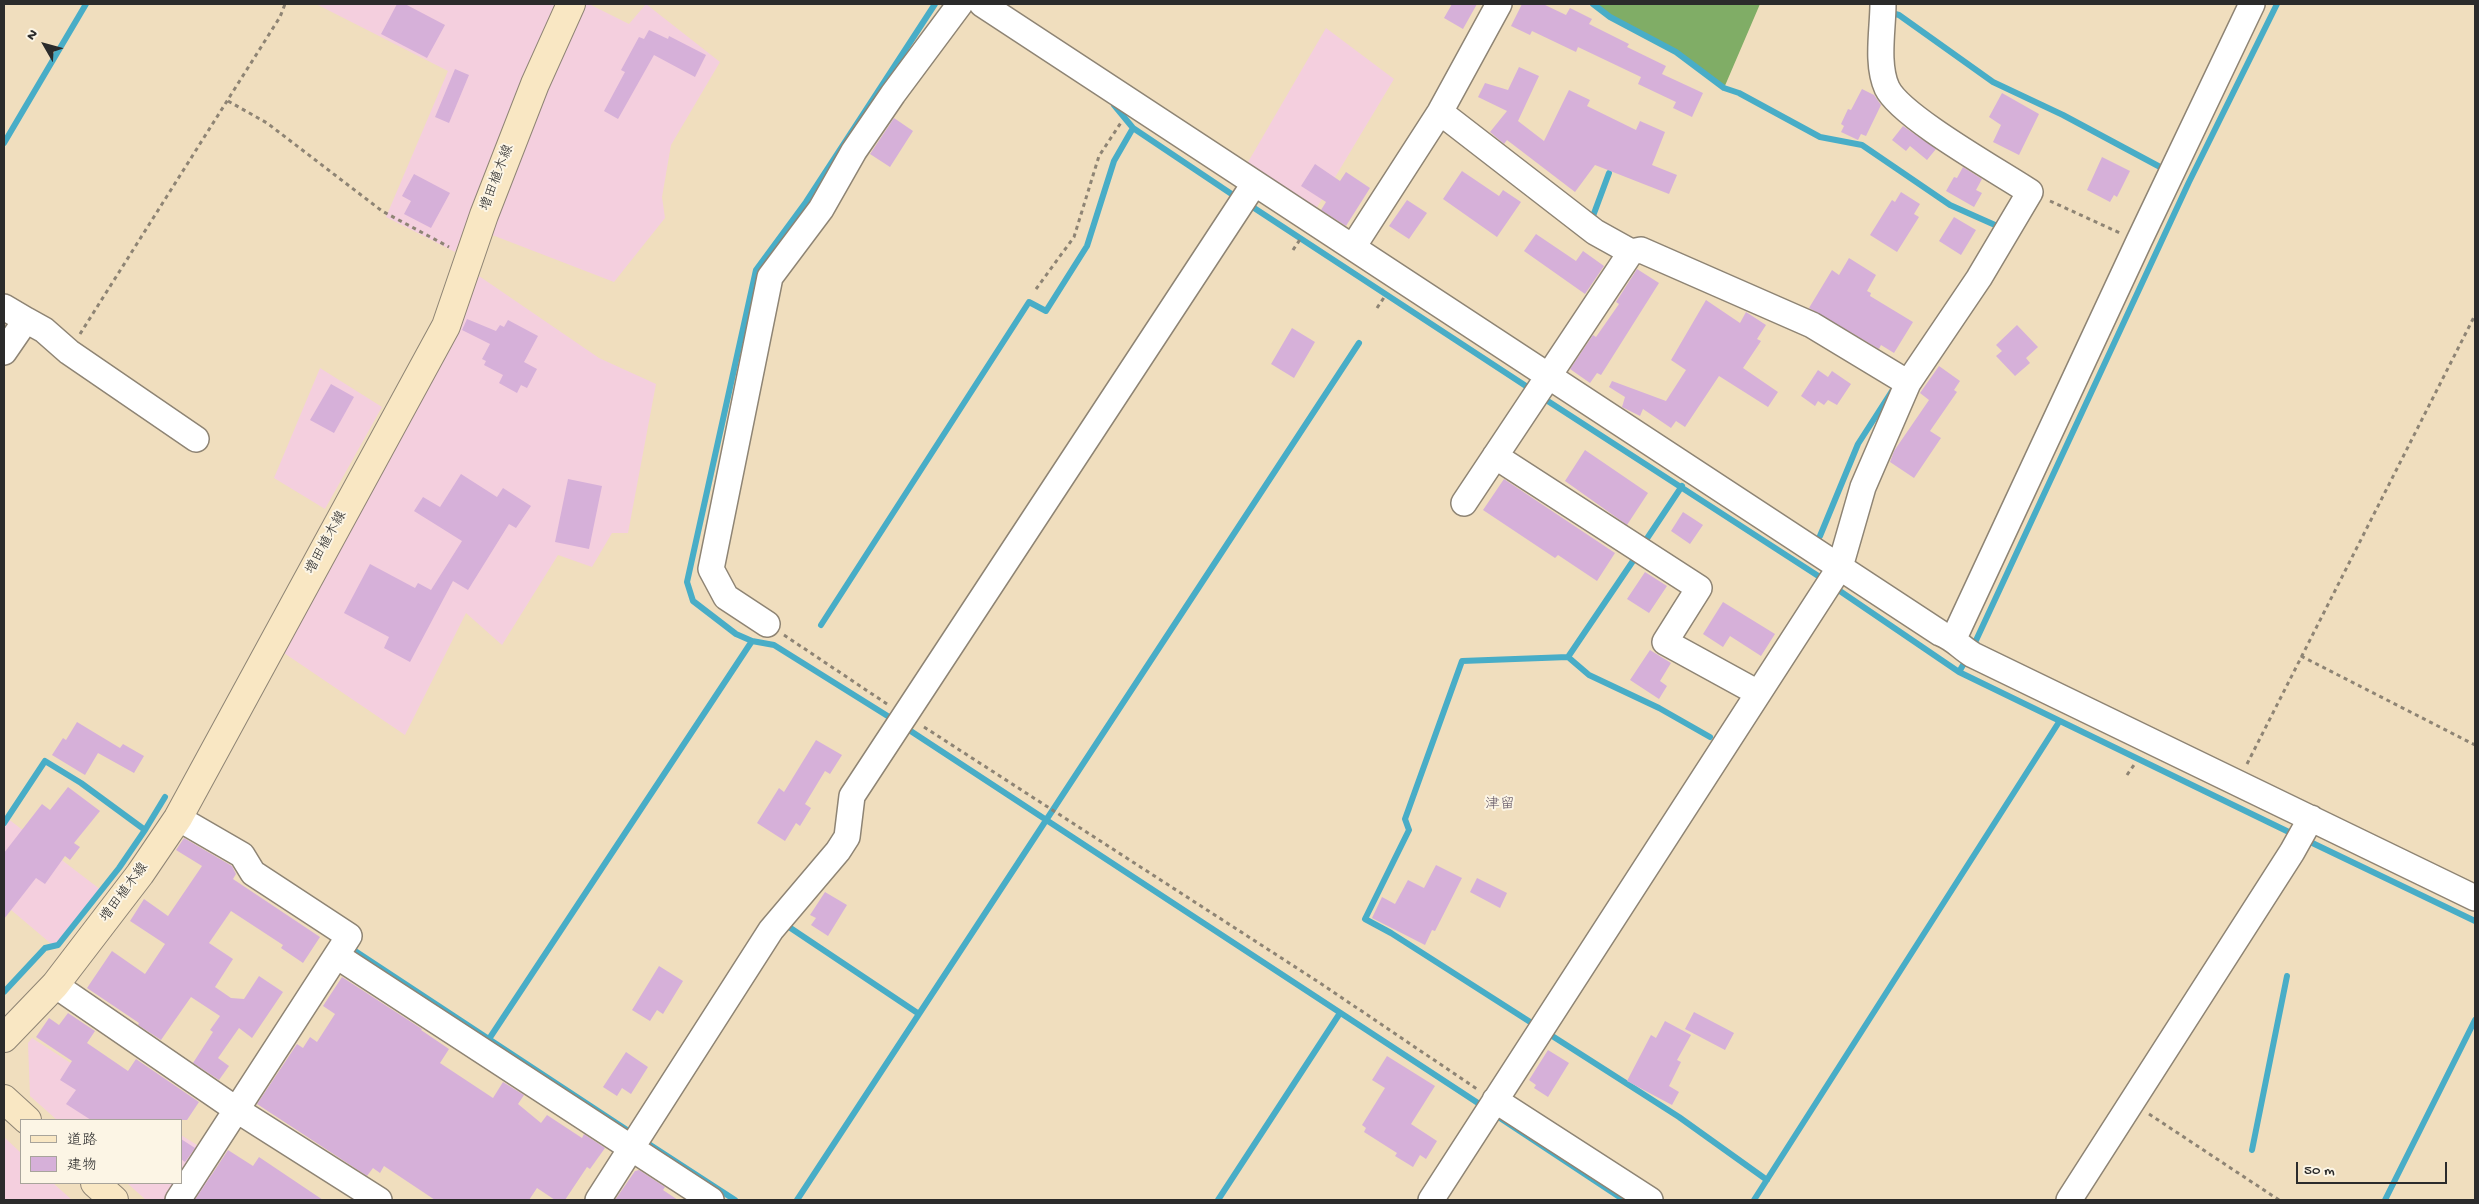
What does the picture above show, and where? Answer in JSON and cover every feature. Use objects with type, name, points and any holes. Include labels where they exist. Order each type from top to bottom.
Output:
[{"type":"street","name":"増田植木線","points":[[4,1038],[55,985],[140,874],[178,818],[446,326],[469,258],[534,84],[570,4]]},
{"type":"street","points":[[982,4],[1254,184],[1353,247],[1540,386],[1835,575],[1940,633],[1963,648],[2475,898]]},
{"type":"street","points":[[1353,247],[1440,112],[1499,4]]},
{"type":"street","points":[[1963,648],[2138,241],[2252,4]]},
{"type":"street","points":[[761,620],[726,597],[711,569],[770,277],[821,209],[854,151],[958,6]]},
{"type":"street","points":[[1431,1200],[1835,575],[1863,487],[1908,383],[1979,278],[2030,192],[1931,128],[1903,105],[1887,88],[1882,65],[1883,9]]},
{"type":"street","points":[[1440,112],[1595,232],[1812,325],[1908,383]]},
{"type":"street","points":[[598,1200],[772,930],[838,851],[847,837],[852,796],[1254,184]]},
{"type":"street","points":[[1464,503],[1540,386],[1636,251]]},
{"type":"street","points":[[4,307],[44,330],[69,352],[196,439]]},
{"type":"street","points":[[4,352],[26,320]]},
{"type":"street","points":[[1495,456],[1699,588],[1665,642],[1758,693]]},
{"type":"street","points":[[178,818],[247,864],[342,947],[636,1140],[711,1200]]},
{"type":"street","points":[[2069,1200],[2292,852],[2311,818]]},
{"type":"street","points":[[178,1200],[342,947]]},
{"type":"street","points":[[55,985],[237,1110],[379,1200]]},
{"type":"street","points":[[4,1099],[26,1119]]},
{"type":"street","points":[[1490,1107],[1650,1200]]},
{"type":"street","points":[[96,1184],[114,1200]]},
{"type":"path","points":[[69,352],[228,101],[280,17],[285,4]]},
{"type":"path","points":[[228,101],[267,123],[382,211],[469,258]]},
{"type":"path","points":[[1036,289],[1074,237],[1099,156],[1123,120]]},
{"type":"path","points":[[2030,192],[2138,241]]},
{"type":"path","points":[[2237,782],[2475,315]]},
{"type":"path","points":[[2301,656],[2475,745]]},
{"type":"path","points":[[2127,775],[2134,765]]},
{"type":"path","points":[[1047,807],[1329,989],[1490,1107]]},
{"type":"path","points":[[2132,1102],[2280,1200]]},
{"type":"shaded area","points":[[316,4],[561,4],[455,252],[386,217],[448,71]]},
{"type":"shaded area","points":[[583,4],[589,4],[629,24],[646,4],[720,62],[671,145],[662,197],[665,218],[614,282],[487,233]]},
{"type":"shaded area","points":[[1326,28],[1394,79],[1313,214],[1244,169]]},
{"type":"shaded area","points":[[479,276],[599,358],[656,384],[628,533],[612,533],[592,567],[558,555],[502,645],[466,613],[405,735],[284,653],[456,337]]},
{"type":"shaded area","points":[[320,368],[382,407],[325,509],[274,478]]},
{"type":"shaded area","points":[[7,818],[101,890],[55,947],[4,904],[4,823]]},
{"type":"shaded area","points":[[32,1038],[157,1119],[56,1119],[30,1096],[28,1043]]},
{"type":"shaded area","points":[[182,1136],[205,1150],[196,1165],[251,1200],[146,1200],[128,1184],[182,1184]]},
{"type":"shaded area","points":[[4,1137],[20,1152],[20,1184],[54,1184],[72,1200],[4,1200]]},
{"type":"green space","points":[[1593,4],[1760,4],[1724,88],[1676,52],[1610,17]]},
{"type":"building","points":[[397,4],[405,4],[445,25],[427,58],[381,34]]},
{"type":"building","points":[[1452,4],[1477,4],[1463,29],[1444,18]]},
{"type":"building","points":[[1522,4],[1543,4],[1566,15],[1570,8],[1592,19],[1589,24],[1629,44],[1627,47],[1666,66],[1662,74],[1703,93],[1692,117],[1673,108],[1676,102],[1638,84],[1641,77],[1578,47],[1576,52],[1532,31],[1530,35],[1511,26]]},
{"type":"building","points":[[649,30],[668,39],[669,36],[706,55],[695,77],[654,55],[618,119],[604,111],[625,72],[621,70],[639,37],[644,39]]},
{"type":"building","points":[[1519,67],[1539,76],[1518,121],[1544,141],[1569,90],[1590,100],[1587,106],[1636,130],[1640,121],[1665,132],[1652,165],[1677,175],[1669,194],[1595,165],[1575,192],[1507,140],[1504,144],[1490,132],[1507,111],[1478,97],[1485,83],[1508,90]]},
{"type":"building","points":[[455,69],[469,75],[449,123],[435,117]]},
{"type":"building","points":[[1862,89],[1874,95],[1881,105],[1866,136],[1861,134],[1858,140],[1841,132],[1844,126],[1841,124],[1848,109],[1851,110]]},
{"type":"building","points":[[2002,93],[2039,114],[2019,155],[1993,142],[2001,125],[1989,117]]},
{"type":"building","points":[[894,118],[913,131],[890,167],[870,154]]},
{"type":"building","points":[[1903,126],[1936,149],[1927,160],[1910,146],[1906,151],[1892,140]]},
{"type":"building","points":[[2102,157],[2130,171],[2117,197],[2114,195],[2110,202],[2087,190]]},
{"type":"building","points":[[1315,164],[1340,181],[1346,172],[1370,188],[1346,226],[1321,210],[1326,202],[1301,186]]},
{"type":"building","points":[[1963,167],[1982,179],[1976,190],[1982,193],[1974,207],[1946,191],[1954,177],[1957,178]]},
{"type":"building","points":[[1462,171],[1499,196],[1503,190],[1521,202],[1497,237],[1443,199]]},
{"type":"building","points":[[414,174],[450,193],[431,228],[404,214],[411,201],[402,196]]},
{"type":"building","points":[[1901,192],[1920,204],[1914,214],[1919,217],[1897,252],[1870,235],[1892,200],[1895,202]]},
{"type":"building","points":[[1407,200],[1427,213],[1409,239],[1389,226]]},
{"type":"building","points":[[1954,217],[1976,230],[1961,255],[1939,241]]},
{"type":"building","points":[[1536,234],[1576,261],[1583,251],[1604,266],[1585,294],[1524,251]]},
{"type":"building","points":[[1849,258],[1876,275],[1867,291],[1871,293],[1870,296],[1913,322],[1894,353],[1881,345],[1879,349],[1809,308],[1832,270],[1839,275]]},
{"type":"building","points":[[1637,269],[1659,283],[1601,375],[1597,373],[1590,383],[1570,369],[1593,335],[1596,337],[1619,304],[1616,302]]},
{"type":"building","points":[[1706,300],[1740,323],[1746,312],[1766,325],[1757,339],[1761,341],[1743,368],[1778,392],[1768,407],[1719,376],[1685,427],[1676,421],[1671,428],[1643,409],[1640,416],[1622,407],[1625,397],[1609,387],[1612,381],[1666,401],[1686,370],[1671,360]]},
{"type":"building","points":[[467,319],[496,331],[500,325],[504,327],[508,320],[538,336],[524,362],[537,369],[527,388],[521,385],[517,393],[499,383],[503,375],[484,365],[486,361],[482,359],[490,344],[462,330]]},
{"type":"building","points":[[2017,325],[2038,347],[2026,358],[2030,363],[2015,376],[1996,356],[2002,351],[1996,345]]},
{"type":"building","points":[[1292,328],[1315,342],[1294,378],[1271,364]]},
{"type":"building","points":[[1939,366],[1960,381],[1954,390],[1957,392],[1930,431],[1941,438],[1914,478],[1890,462],[1894,451],[1929,400],[1920,393]]},
{"type":"building","points":[[1818,370],[1828,377],[1832,371],[1851,384],[1837,405],[1828,400],[1824,405],[1818,401],[1815,406],[1801,396]]},
{"type":"building","points":[[331,384],[354,397],[334,433],[310,420]]},
{"type":"building","points":[[1585,450],[1648,493],[1627,525],[1565,481]]},
{"type":"building","points":[[461,474],[497,497],[503,488],[531,506],[516,528],[509,524],[468,590],[453,581],[410,662],[384,648],[389,637],[344,613],[370,564],[415,588],[418,583],[431,590],[462,541],[414,511],[423,497],[440,507]]},
{"type":"building","points":[[568,479],[602,486],[589,549],[555,542]]},
{"type":"building","points":[[1504,479],[1615,553],[1597,581],[1558,555],[1555,558],[1483,510]]},
{"type":"building","points":[[1683,512],[1703,525],[1690,544],[1671,531]]},
{"type":"building","points":[[1645,572],[1667,586],[1649,613],[1627,599]]},
{"type":"building","points":[[1723,602],[1775,634],[1761,656],[1730,636],[1723,647],[1703,634]]},
{"type":"building","points":[[1650,650],[1671,663],[1660,681],[1667,686],[1659,699],[1630,680]]},
{"type":"building","points":[[77,722],[120,748],[123,744],[144,756],[134,773],[98,753],[85,775],[52,755],[63,738],[66,740]]},
{"type":"building","points":[[816,740],[842,755],[830,774],[825,771],[805,804],[811,808],[800,826],[796,823],[785,841],[757,823],[779,788],[784,792]]},
{"type":"building","points":[[68,787],[100,811],[74,843],[80,847],[70,860],[65,856],[45,884],[36,878],[4,919],[4,853],[42,804],[50,810]]},
{"type":"building","points":[[184,838],[232,866],[236,874],[233,879],[320,937],[303,963],[281,948],[283,945],[231,911],[209,943],[233,959],[215,987],[231,998],[244,999],[259,976],[283,992],[252,1038],[239,1028],[218,1058],[229,1066],[219,1080],[193,1063],[213,1032],[210,1030],[220,1016],[191,997],[161,1040],[87,988],[112,951],[145,974],[165,944],[130,921],[144,899],[168,916],[202,866],[176,850]]},
{"type":"building","points":[[1436,865],[1462,878],[1435,931],[1432,930],[1425,945],[1372,918],[1382,897],[1395,904],[1408,880],[1424,888]]},
{"type":"building","points":[[1477,878],[1507,893],[1500,908],[1470,892]]},
{"type":"building","points":[[825,892],[847,905],[828,936],[811,925],[816,918],[810,915]]},
{"type":"building","points":[[659,966],[683,981],[663,1014],[657,1010],[650,1021],[632,1010]]},
{"type":"building","points":[[342,977],[422,1029],[449,1049],[440,1063],[493,1098],[503,1082],[524,1095],[518,1104],[541,1123],[547,1115],[582,1138],[584,1134],[605,1148],[590,1169],[587,1167],[565,1200],[555,1200],[537,1188],[529,1200],[435,1200],[384,1166],[380,1173],[373,1168],[367,1176],[257,1104],[297,1044],[303,1048],[310,1037],[317,1042],[335,1014],[323,1006]]},
{"type":"building","points":[[1694,1012],[1734,1033],[1725,1050],[1685,1029]]},
{"type":"building","points":[[68,1013],[95,1031],[87,1043],[128,1071],[136,1059],[199,1102],[187,1120],[89,1119],[66,1104],[76,1090],[60,1080],[72,1061],[36,1037],[49,1018],[59,1025]]},
{"type":"building","points":[[1665,1021],[1691,1035],[1677,1060],[1681,1062],[1669,1086],[1679,1092],[1672,1105],[1627,1081],[1651,1035],[1656,1038]]},
{"type":"building","points":[[1548,1050],[1569,1063],[1548,1097],[1534,1088],[1536,1085],[1529,1080]]},
{"type":"building","points":[[626,1052],[648,1067],[631,1094],[622,1088],[617,1096],[603,1087]]},
{"type":"building","points":[[1387,1056],[1435,1086],[1411,1124],[1437,1141],[1426,1159],[1420,1155],[1413,1167],[1395,1156],[1397,1153],[1364,1132],[1366,1128],[1362,1125],[1385,1088],[1372,1080]]},
{"type":"building","points":[[182,1140],[195,1148],[185,1162],[182,1160]]},
{"type":"building","points":[[228,1150],[253,1166],[259,1157],[323,1200],[195,1200]]},
{"type":"building","points":[[639,1170],[665,1187],[663,1190],[678,1200],[615,1200],[635,1171]]},
{"type":"waterway","points":[[4,143],[86,4]]},
{"type":"waterway","points":[[894,720],[774,645],[752,641],[736,634],[693,601],[687,582],[756,270],[806,202],[935,4]]},
{"type":"waterway","points":[[1593,4],[1610,17],[1676,52],[1724,88],[1739,93],[1820,137],[1862,145],[1950,205],[1995,225]]},
{"type":"waterway","points":[[1972,649],[2189,182],[2277,4]]},
{"type":"waterway","points":[[1888,12],[1899,15],[1993,82],[2063,115],[2162,168]]},
{"type":"waterway","points":[[1114,105],[1133,128],[1239,199]]},
{"type":"waterway","points":[[821,625],[1029,302],[1046,311],[1087,246],[1114,161],[1133,128]]},
{"type":"waterway","points":[[1596,220],[1593,216],[1609,173]]},
{"type":"waterway","points":[[1248,204],[1532,390]]},
{"type":"waterway","points":[[797,1200],[1359,343]]},
{"type":"waterway","points":[[1820,536],[1858,444],[1892,391]]},
{"type":"waterway","points":[[1540,396],[1826,581]]},
{"type":"waterway","points":[[1642,546],[1682,486]]},
{"type":"waterway","points":[[1538,1027],[1391,933],[1365,919],[1409,830],[1405,819],[1462,661],[1568,657],[1637,555]]},
{"type":"waterway","points":[[1834,587],[1959,672]]},
{"type":"waterway","points":[[489,1039],[752,641]]},
{"type":"waterway","points":[[1568,657],[1589,675],[1659,708],[1710,737]]},
{"type":"waterway","points":[[1967,658],[1959,672],[2295,835]]},
{"type":"waterway","points":[[1754,1200],[2059,722]]},
{"type":"waterway","points":[[903,726],[1484,1107]]},
{"type":"waterway","points":[[4,823],[45,761],[81,783],[145,830],[165,797]]},
{"type":"waterway","points":[[4,992],[45,948],[58,945],[119,868],[145,830]]},
{"type":"waterway","points":[[2304,839],[2475,921]]},
{"type":"waterway","points":[[786,925],[919,1014]]},
{"type":"waterway","points":[[349,947],[633,1134]]},
{"type":"waterway","points":[[2252,1150],[2287,976]]},
{"type":"waterway","points":[[1218,1200],[1340,1013]]},
{"type":"waterway","points":[[2385,1200],[2475,1020]]},
{"type":"waterway","points":[[1546,1032],[1679,1117],[1767,1180]]},
{"type":"waterway","points":[[1500,1118],[1624,1200]]},
{"type":"waterway","points":[[641,1139],[735,1200]]},
{"type":"district","name":"津留","points":[[1500,806]]}]
